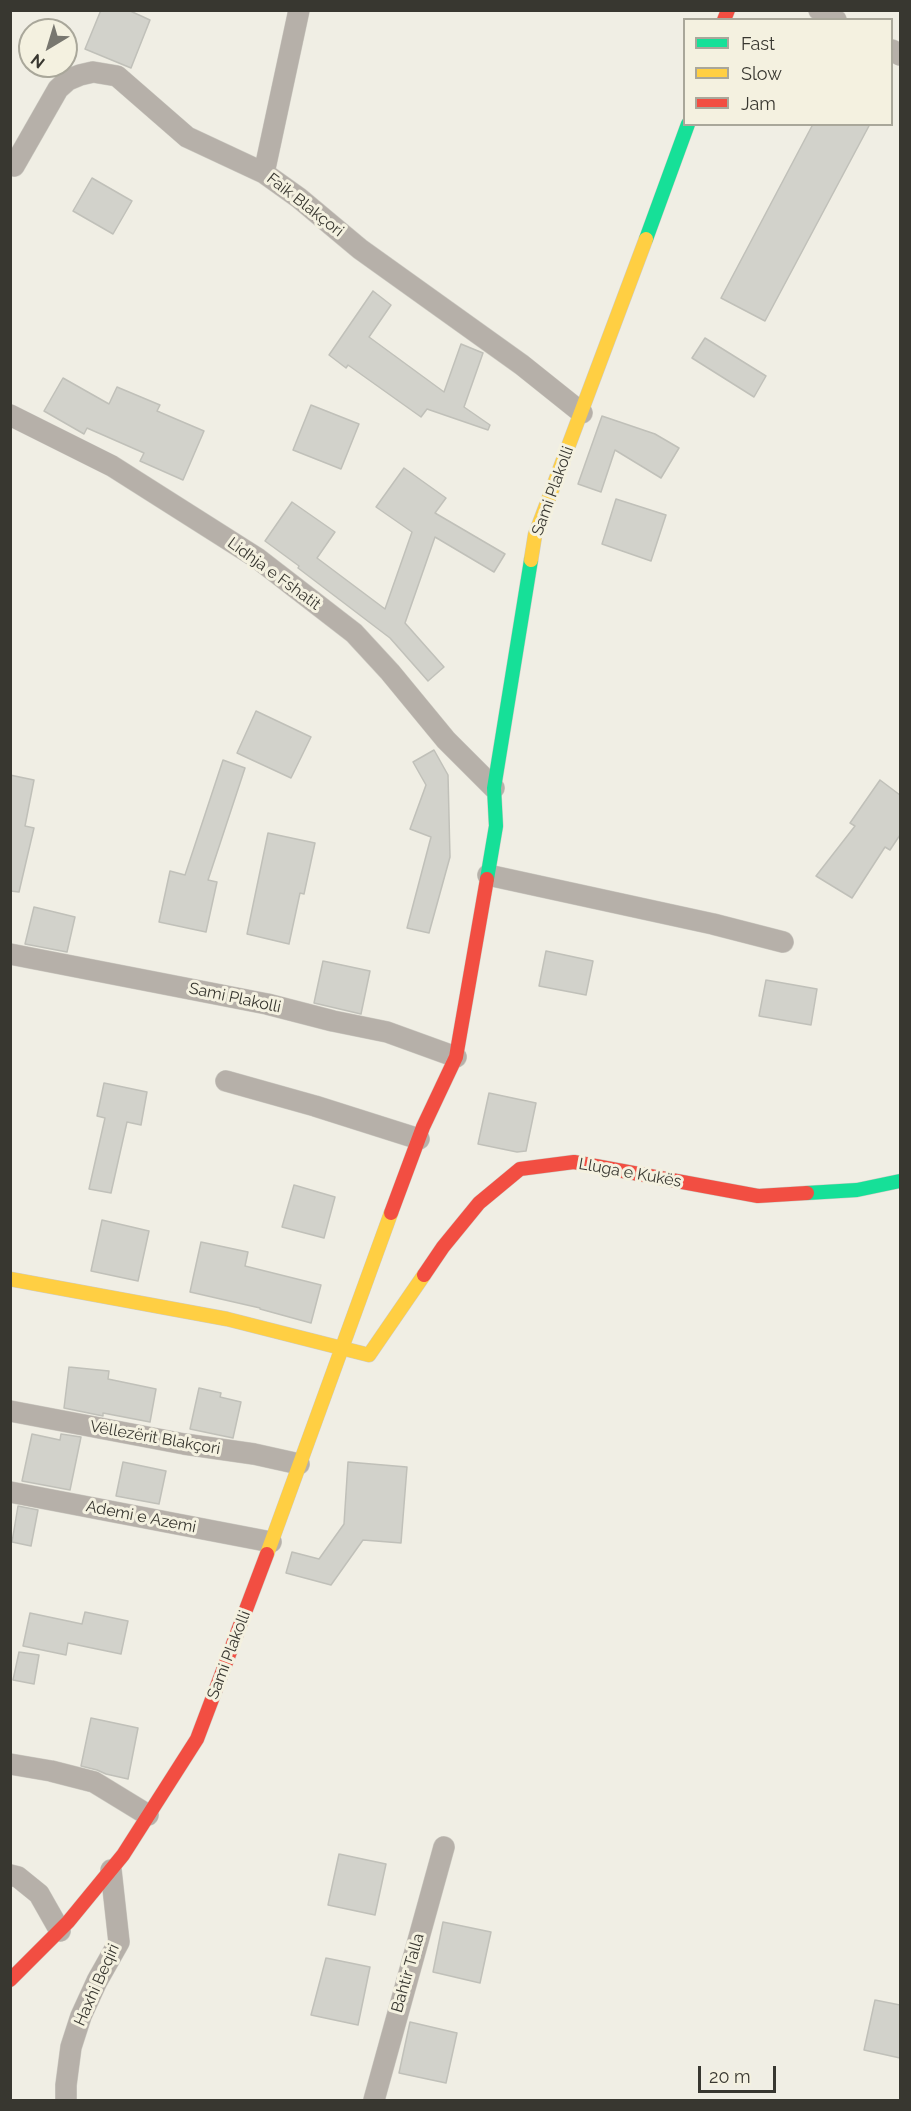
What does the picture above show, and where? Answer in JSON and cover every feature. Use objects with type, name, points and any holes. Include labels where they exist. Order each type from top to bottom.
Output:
[{"type":"street","points":[[264,173],[299,10]]},
{"type":"street","points":[[819,10],[833,18]]},
{"type":"street","name":"Faik Blakçori","points":[[14,166],[58,89],[68,80],[93,72],[117,76],[187,137],[264,173],[300,198],[360,249],[522,365],[582,412]]},
{"type":"street","name":"Sami Plakolli","points":[[10,1980],[60,1931],[123,1855],[197,1739],[419,1139],[456,1057],[496,826],[494,788],[535,535],[687,126]]},
{"type":"street","name":"Lidhja e Fshatit","points":[[10,415],[112,466],[257,558],[283,578],[354,633],[446,740],[494,788]]},
{"type":"street","points":[[488,875],[713,924],[783,942]]},
{"type":"street","name":"Sami Plakolli","points":[[10,954],[267,1004],[387,1032],[456,1057]]},
{"type":"street","points":[[226,1081],[419,1139]]},
{"type":"street","name":"Lluga e Kukës","points":[[342,1348],[369,1355],[443,1247],[479,1203],[520,1169],[574,1162],[758,1196],[858,1190],[900,1181]]},
{"type":"street","points":[[10,1279],[227,1319],[342,1348]]},
{"type":"street","name":"Vëllezërit Blakçori","points":[[10,1411],[299,1464]]},
{"type":"street","name":"Ademi e Azemi","points":[[10,1492],[271,1542]]},
{"type":"street","points":[[10,1764],[94,1782],[148,1815]]},
{"type":"street","name":"Bahtir Talla","points":[[374,2100],[444,1847]]},
{"type":"street","name":"Haxhi Beqiri","points":[[66,2100],[71,2047],[81,2016],[119,1942],[111,1870]]},
{"type":"street","points":[[10,1875],[18,1877],[39,1894],[60,1931]]},
{"type":"building","points":[[101,10],[128,10],[150,20],[131,68],[85,49]]},
{"type":"building","points":[[812,126],[869,126],[765,321],[721,298]]},
{"type":"building","points":[[92,178],[132,201],[113,234],[73,211]]},
{"type":"building","points":[[373,291],[391,305],[369,337],[444,392],[461,344],[483,353],[464,407],[490,425],[488,430],[427,409],[421,417],[348,365],[346,368],[329,355]]},
{"type":"building","points":[[705,338],[766,376],[754,397],[692,358]]},
{"type":"building","points":[[63,378],[109,404],[117,387],[160,405],[157,411],[204,431],[183,480],[140,461],[144,453],[87,428],[84,434],[44,411]]},
{"type":"building","points":[[311,405],[359,424],[341,469],[293,450]]},
{"type":"building","points":[[602,416],[655,434],[679,448],[661,478],[615,450],[601,492],[578,484]]},
{"type":"building","points":[[404,468],[446,498],[435,513],[505,554],[494,572],[435,537],[405,623],[444,667],[428,681],[390,638],[265,541],[292,502],[335,532],[317,558],[385,609],[412,532],[376,507]]},
{"type":"building","points":[[616,499],[666,515],[651,561],[602,544]]},
{"type":"building","points":[[256,711],[311,737],[291,778],[237,753]]},
{"type":"building","points":[[434,750],[448,775],[450,857],[429,933],[407,928],[431,837],[410,829],[426,785],[413,762]]},
{"type":"building","points":[[223,760],[245,768],[208,880],[217,882],[206,932],[159,922],[170,871],[185,875]]},
{"type":"building","points":[[10,775],[34,780],[25,826],[34,828],[19,892],[10,891]]},
{"type":"building","points":[[880,780],[900,795],[900,835],[890,850],[885,847],[852,898],[816,876],[855,826],[850,823]]},
{"type":"building","points":[[268,833],[315,843],[304,894],[300,893],[289,944],[247,934]]},
{"type":"building","points":[[34,907],[75,917],[67,952],[25,944]]},
{"type":"building","points":[[546,951],[593,961],[586,995],[539,986]]},
{"type":"building","points":[[323,961],[370,971],[361,1014],[314,1003]]},
{"type":"building","points":[[766,980],[817,989],[811,1025],[759,1016]]},
{"type":"building","points":[[104,1083],[147,1092],[141,1125],[127,1122],[111,1193],[89,1189],[105,1118],[97,1116]]},
{"type":"building","points":[[489,1093],[536,1103],[526,1151],[517,1152],[478,1144]]},
{"type":"building","points":[[294,1185],[335,1197],[324,1238],[282,1227]]},
{"type":"building","points":[[102,1220],[149,1231],[138,1281],[91,1271]]},
{"type":"building","points":[[201,1242],[248,1252],[245,1266],[321,1285],[311,1323],[260,1308],[190,1292]]},
{"type":"building","points":[[69,1367],[109,1371],[108,1379],[156,1389],[150,1422],[64,1408]]},
{"type":"building","points":[[199,1388],[221,1393],[220,1397],[241,1402],[233,1438],[190,1429]]},
{"type":"building","points":[[32,1434],[60,1440],[61,1434],[81,1437],[70,1490],[22,1481]]},
{"type":"building","points":[[123,1462],[166,1471],[159,1504],[116,1496]]},
{"type":"building","points":[[348,1462],[407,1467],[401,1543],[363,1540],[331,1585],[286,1573],[292,1552],[319,1559],[344,1524]]},
{"type":"building","points":[[18,1506],[38,1510],[31,1546],[12,1542]]},
{"type":"building","points":[[85,1612],[128,1621],[121,1654],[68,1643],[66,1655],[23,1646],[30,1613],[82,1624]]},
{"type":"building","points":[[19,1652],[39,1655],[34,1684],[13,1680]]},
{"type":"building","points":[[91,1718],[138,1728],[128,1779],[81,1766]]},
{"type":"building","points":[[339,1854],[386,1864],[375,1915],[328,1905]]},
{"type":"building","points":[[443,1922],[491,1932],[480,1983],[433,1972]]},
{"type":"building","points":[[326,1958],[370,1967],[358,2025],[311,2015]]},
{"type":"building","points":[[875,2000],[900,2005],[900,2058],[864,2050]]},
{"type":"building","points":[[410,2022],[457,2033],[446,2083],[399,2073]]},
{"type":"traffic: fast","points":[[646,239],[687,126]]},
{"type":"traffic: fast","points":[[487,879],[496,826],[494,788],[531,560]]},
{"type":"traffic: fast","points":[[807,1193],[857,1190],[900,1181]]},
{"type":"traffic: slow","points":[[531,560],[535,535],[646,239]]},
{"type":"traffic: slow","points":[[267,1554],[391,1213]]},
{"type":"traffic: slow","points":[[10,1279],[227,1319],[369,1355],[424,1275]]},
{"type":"traffic: jam","points":[[725,18],[728,10]]},
{"type":"traffic: jam","points":[[391,1213],[423,1127],[456,1057],[487,879]]},
{"type":"traffic: jam","points":[[424,1275],[443,1247],[479,1203],[520,1169],[574,1162],[758,1196],[807,1193]]},
{"type":"traffic: jam","points":[[10,1980],[68,1922],[123,1855],[197,1739],[267,1554]]}]
